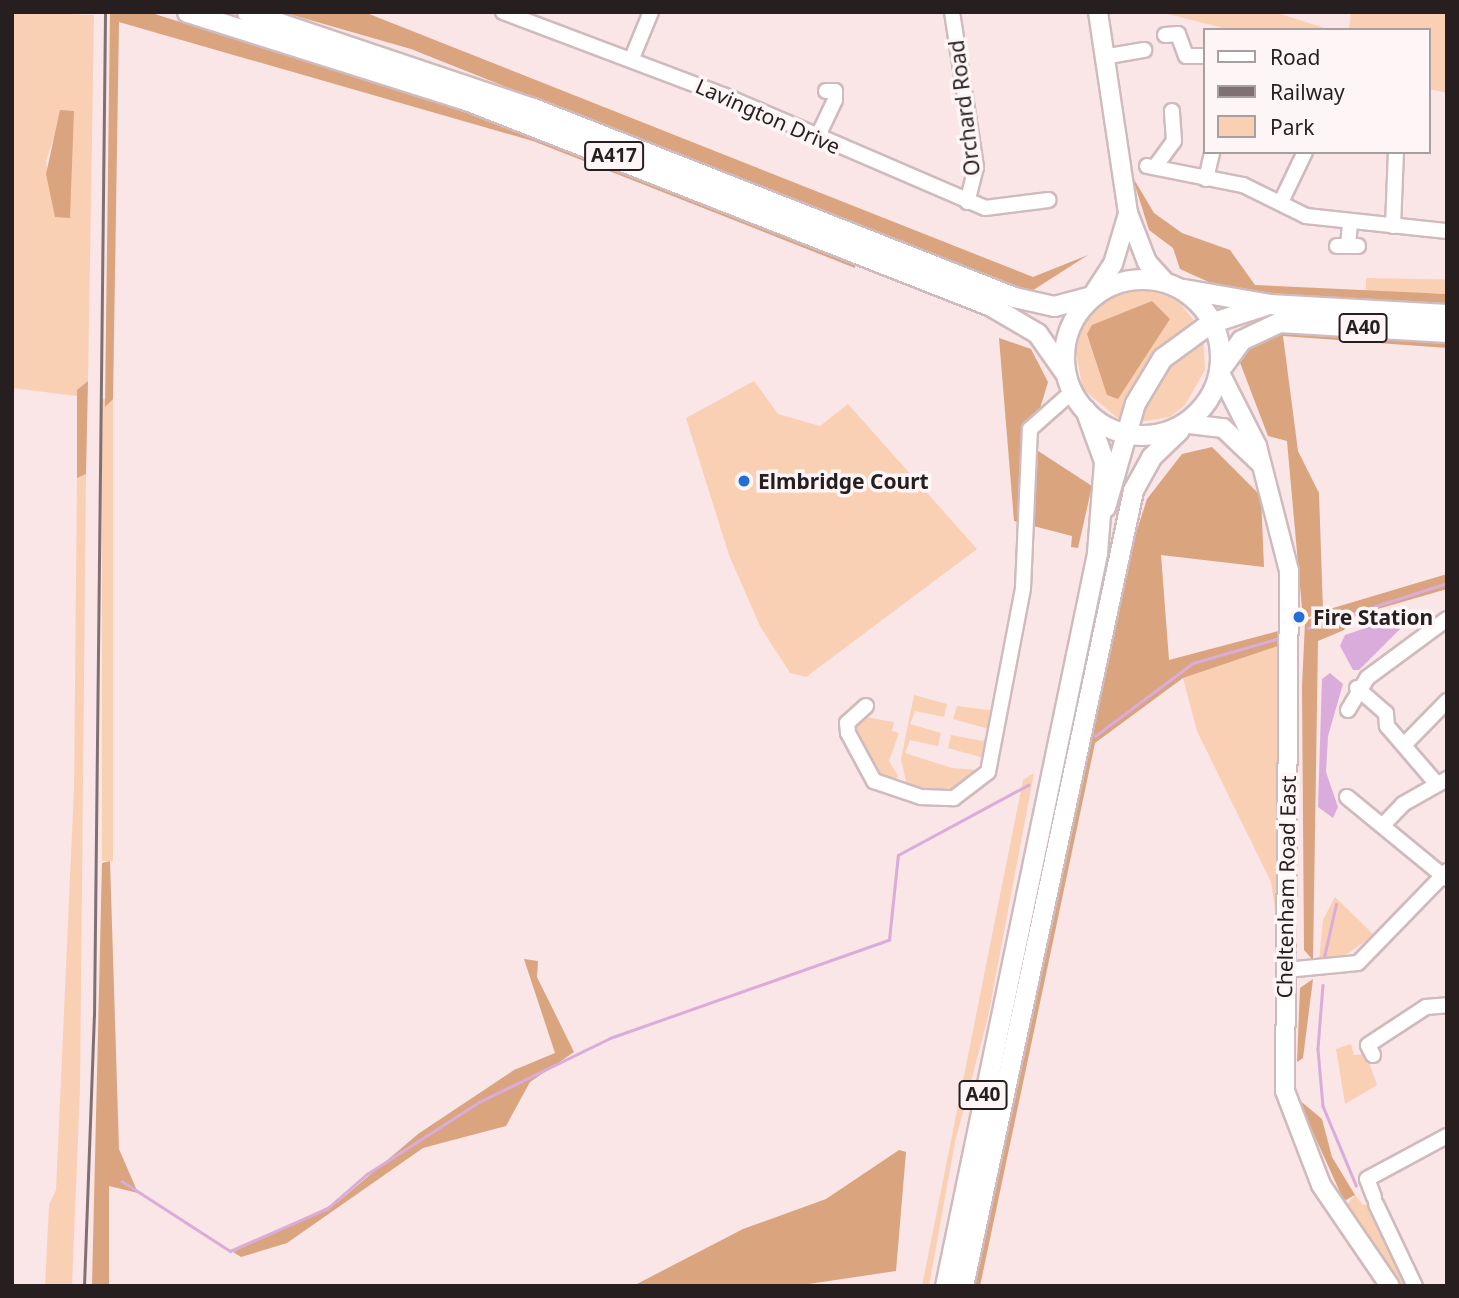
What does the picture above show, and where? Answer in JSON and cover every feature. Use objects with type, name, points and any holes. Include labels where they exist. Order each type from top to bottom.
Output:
[{"type":"highway","name":"A417","points":[[187,12],[477,104],[998,309],[1037,333],[1065,373]]},
{"type":"highway","name":"A417","points":[[247,12],[533,108],[1014,298],[1054,306],[1092,294]]},
{"type":"highway","name":"A40","points":[[1124,432],[1085,408],[1072,392],[1065,373],[1068,331],[1092,294],[1122,281],[1173,285],[1269,304],[1447,314]]},
{"type":"highway","points":[[1173,285],[1210,323],[1222,370]]},
{"type":"highway","name":"A40","points":[[1100,520],[1115,483],[1124,432],[1162,358],[1210,323],[1269,304]]},
{"type":"highway","name":"A40","points":[[963,1286],[1133,490],[1151,457],[1184,427],[1241,340],[1279,322],[1447,332]]},
{"type":"highway","name":"A40","points":[[945,1286],[1100,520],[1104,461],[1085,408]]},
{"type":"highway","points":[[1124,432],[1184,427]]},
{"type":"main road","points":[[1098,12],[1128,213],[1140,250],[1173,285]]},
{"type":"main road","points":[[1092,294],[1113,264],[1128,213]]},
{"type":"main road","name":"Cheltenham Road East","points":[[1222,370],[1261,465],[1289,571],[1283,1063],[1293,1121],[1321,1185],[1390,1286]]},
{"type":"main road","points":[[1184,427],[1223,428],[1261,465]]},
{"type":"street","name":"Lavington Drive","points":[[503,12],[632,58],[967,202],[993,209],[1039,205]]},
{"type":"street","points":[[632,58],[651,12]]},
{"type":"street","name":"Orchard Road","points":[[952,12],[976,167],[967,202]]},
{"type":"street","points":[[1166,35],[1178,34],[1186,56],[1204,56]]},
{"type":"street","points":[[1103,57],[1136,47]]},
{"type":"street","points":[[817,138],[835,91]]},
{"type":"street","points":[[1172,111],[1174,141],[1151,167],[1243,185],[1306,216],[1447,231]]},
{"type":"street","points":[[1206,179],[1212,154]]},
{"type":"street","points":[[1281,202],[1304,154]]},
{"type":"street","points":[[1393,226],[1396,154]]},
{"type":"street","points":[[1348,246],[1350,221]]},
{"type":"street","points":[[866,706],[847,723],[848,733],[874,780],[921,797],[954,798],[988,772],[1023,588],[1030,429],[1072,392]]},
{"type":"street","points":[[1348,710],[1357,688],[1447,619]]},
{"type":"street","points":[[1357,688],[1386,713],[1387,726],[1441,781],[1403,804],[1383,825]]},
{"type":"street","points":[[1405,744],[1447,701]]},
{"type":"street","points":[[1286,971],[1358,963],[1445,875],[1347,797]]},
{"type":"street","points":[[1353,822],[1363,810]]},
{"type":"street","points":[[1373,1055],[1368,1045],[1426,1007],[1447,1005]]},
{"type":"street","points":[[1415,1286],[1367,1179],[1447,1136]]},
{"type":"green space","points":[[12,12],[94,15],[88,381],[77,396],[12,388]],"holes":[[[59,122],[55,217],[46,161]]]},
{"type":"green space","points":[[1160,12],[1274,12],[1325,28],[1223,28]]},
{"type":"green space","points":[[1351,12],[1447,12],[1447,93],[1431,89],[1431,28],[1349,28]]},
{"type":"green space","points":[[1366,278],[1447,279],[1447,293],[1366,292]]},
{"type":"green space","points":[[1152,289],[1179,302],[1196,323],[1121,421],[1083,389],[1073,339],[1107,295]],"holes":[[[1152,301],[1170,319],[1118,398]]]},
{"type":"green space","points":[[1203,334],[1205,370],[1185,405],[1170,417],[1133,423],[1157,375]]},
{"type":"green space","points":[[754,381],[778,414],[820,426],[848,404],[977,549],[806,677],[790,673],[760,626],[729,555],[686,418]]},
{"type":"green space","points":[[102,399],[113,399],[113,861],[102,861]]},
{"type":"green space","points":[[86,474],[80,1090],[72,1286],[45,1286],[49,1205],[56,1190],[74,789],[77,478]]},
{"type":"green space","points":[[1278,646],[1282,956],[1271,882],[1197,731],[1183,678]]},
{"type":"green space","points":[[914,695],[947,704],[944,717],[915,711],[910,724],[941,733],[938,746],[910,740],[905,753],[952,768],[978,770],[984,758],[948,748],[951,735],[983,741],[989,729],[953,719],[957,706],[996,711],[985,765],[961,789],[941,794],[907,786],[901,759]]},
{"type":"green space","points":[[859,716],[894,722],[892,731],[899,733],[889,761],[898,776],[893,782],[878,777],[850,727]]},
{"type":"green space","points":[[1034,773],[988,1017],[955,1142],[929,1286],[922,1286],[1023,780]]},
{"type":"green space","points":[[1335,897],[1374,935],[1340,959],[1319,962],[1323,920]]},
{"type":"green space","points":[[1351,1044],[1354,1055],[1366,1054],[1377,1085],[1345,1104],[1336,1049]]},
{"type":"green space","points":[[1355,1195],[1363,1205],[1370,1203],[1414,1286],[1390,1286],[1339,1214]]},
{"type":"shaded area","points":[[110,12],[148,12],[535,132],[856,259],[855,268],[533,141],[119,22],[113,399],[105,407]]},
{"type":"shaded area","points":[[282,12],[364,12],[1033,277],[1088,255],[1027,294],[411,49]]},
{"type":"shaded area","points":[[60,110],[74,111],[70,218],[55,217],[46,174]]},
{"type":"shaded area","points":[[1132,176],[1154,213],[1182,233],[1230,250],[1255,285],[1447,294],[1447,307],[1285,296],[1211,283],[1180,269],[1173,248],[1149,230]]},
{"type":"shaded area","points":[[1152,301],[1170,319],[1118,399],[1107,395],[1087,334],[1092,325]]},
{"type":"shaded area","points":[[1281,328],[1447,339],[1447,348],[1283,336],[1298,451],[1319,493],[1323,611],[1447,574],[1447,589],[1357,615],[1344,630],[1318,641],[1313,960],[1304,950],[1302,687],[1305,622],[1318,614],[1303,619],[1287,441],[1268,436],[1239,360],[1248,342]]},
{"type":"shaded area","points":[[999,338],[1031,349],[1048,382],[1029,445],[1092,486],[1078,548],[1071,547],[1072,536],[1014,521]]},
{"type":"shaded area","points":[[88,381],[86,474],[77,478],[77,390]]},
{"type":"shaded area","points":[[1212,447],[1261,496],[1264,567],[1161,555],[1169,660],[1279,631],[1278,646],[1183,678],[1095,743],[980,1286],[973,1286],[1136,533],[1147,499],[1182,454]]},
{"type":"shaded area","points":[[1419,610],[1359,670],[1353,670],[1340,646],[1345,635]]},
{"type":"shaded area","points":[[1330,673],[1343,684],[1328,736],[1326,772],[1338,807],[1333,818],[1318,807],[1322,679]]},
{"type":"shaded area","points":[[110,861],[119,1149],[138,1193],[109,1186],[109,1286],[92,1286],[102,863]]},
{"type":"shaded area","points":[[524,959],[538,961],[537,977],[574,1052],[530,1082],[506,1126],[423,1148],[287,1243],[241,1257],[233,1252],[338,1202],[418,1134],[514,1070],[555,1053]]},
{"type":"shaded area","points":[[1313,979],[1303,1058],[1297,1062],[1300,988]]},
{"type":"shaded area","points":[[1298,1099],[1322,1119],[1332,1157],[1355,1195],[1344,1201]]},
{"type":"shaded area","points":[[899,1150],[906,1152],[896,1271],[795,1286],[633,1286],[743,1229],[826,1199]]},
{"type":"waterway","points":[[1308,628],[1447,583]]},
{"type":"waterway","points":[[1095,736],[1193,663],[1276,639]]},
{"type":"waterway","points":[[122,1181],[230,1251],[328,1208],[367,1174],[479,1102],[610,1038],[889,940],[898,855],[1028,785]]},
{"type":"waterway","points":[[1324,957],[1336,904]]},
{"type":"waterway","points":[[1323,985],[1318,1049],[1323,1106],[1356,1185]]},
{"type":"railway","points":[[84,1286],[94,1016],[105,12]]},
{"type":"place","name":"Elmbridge Court","points":[[744,481]]},
{"type":"place","name":"Fire Station","points":[[1299,617]]}]
